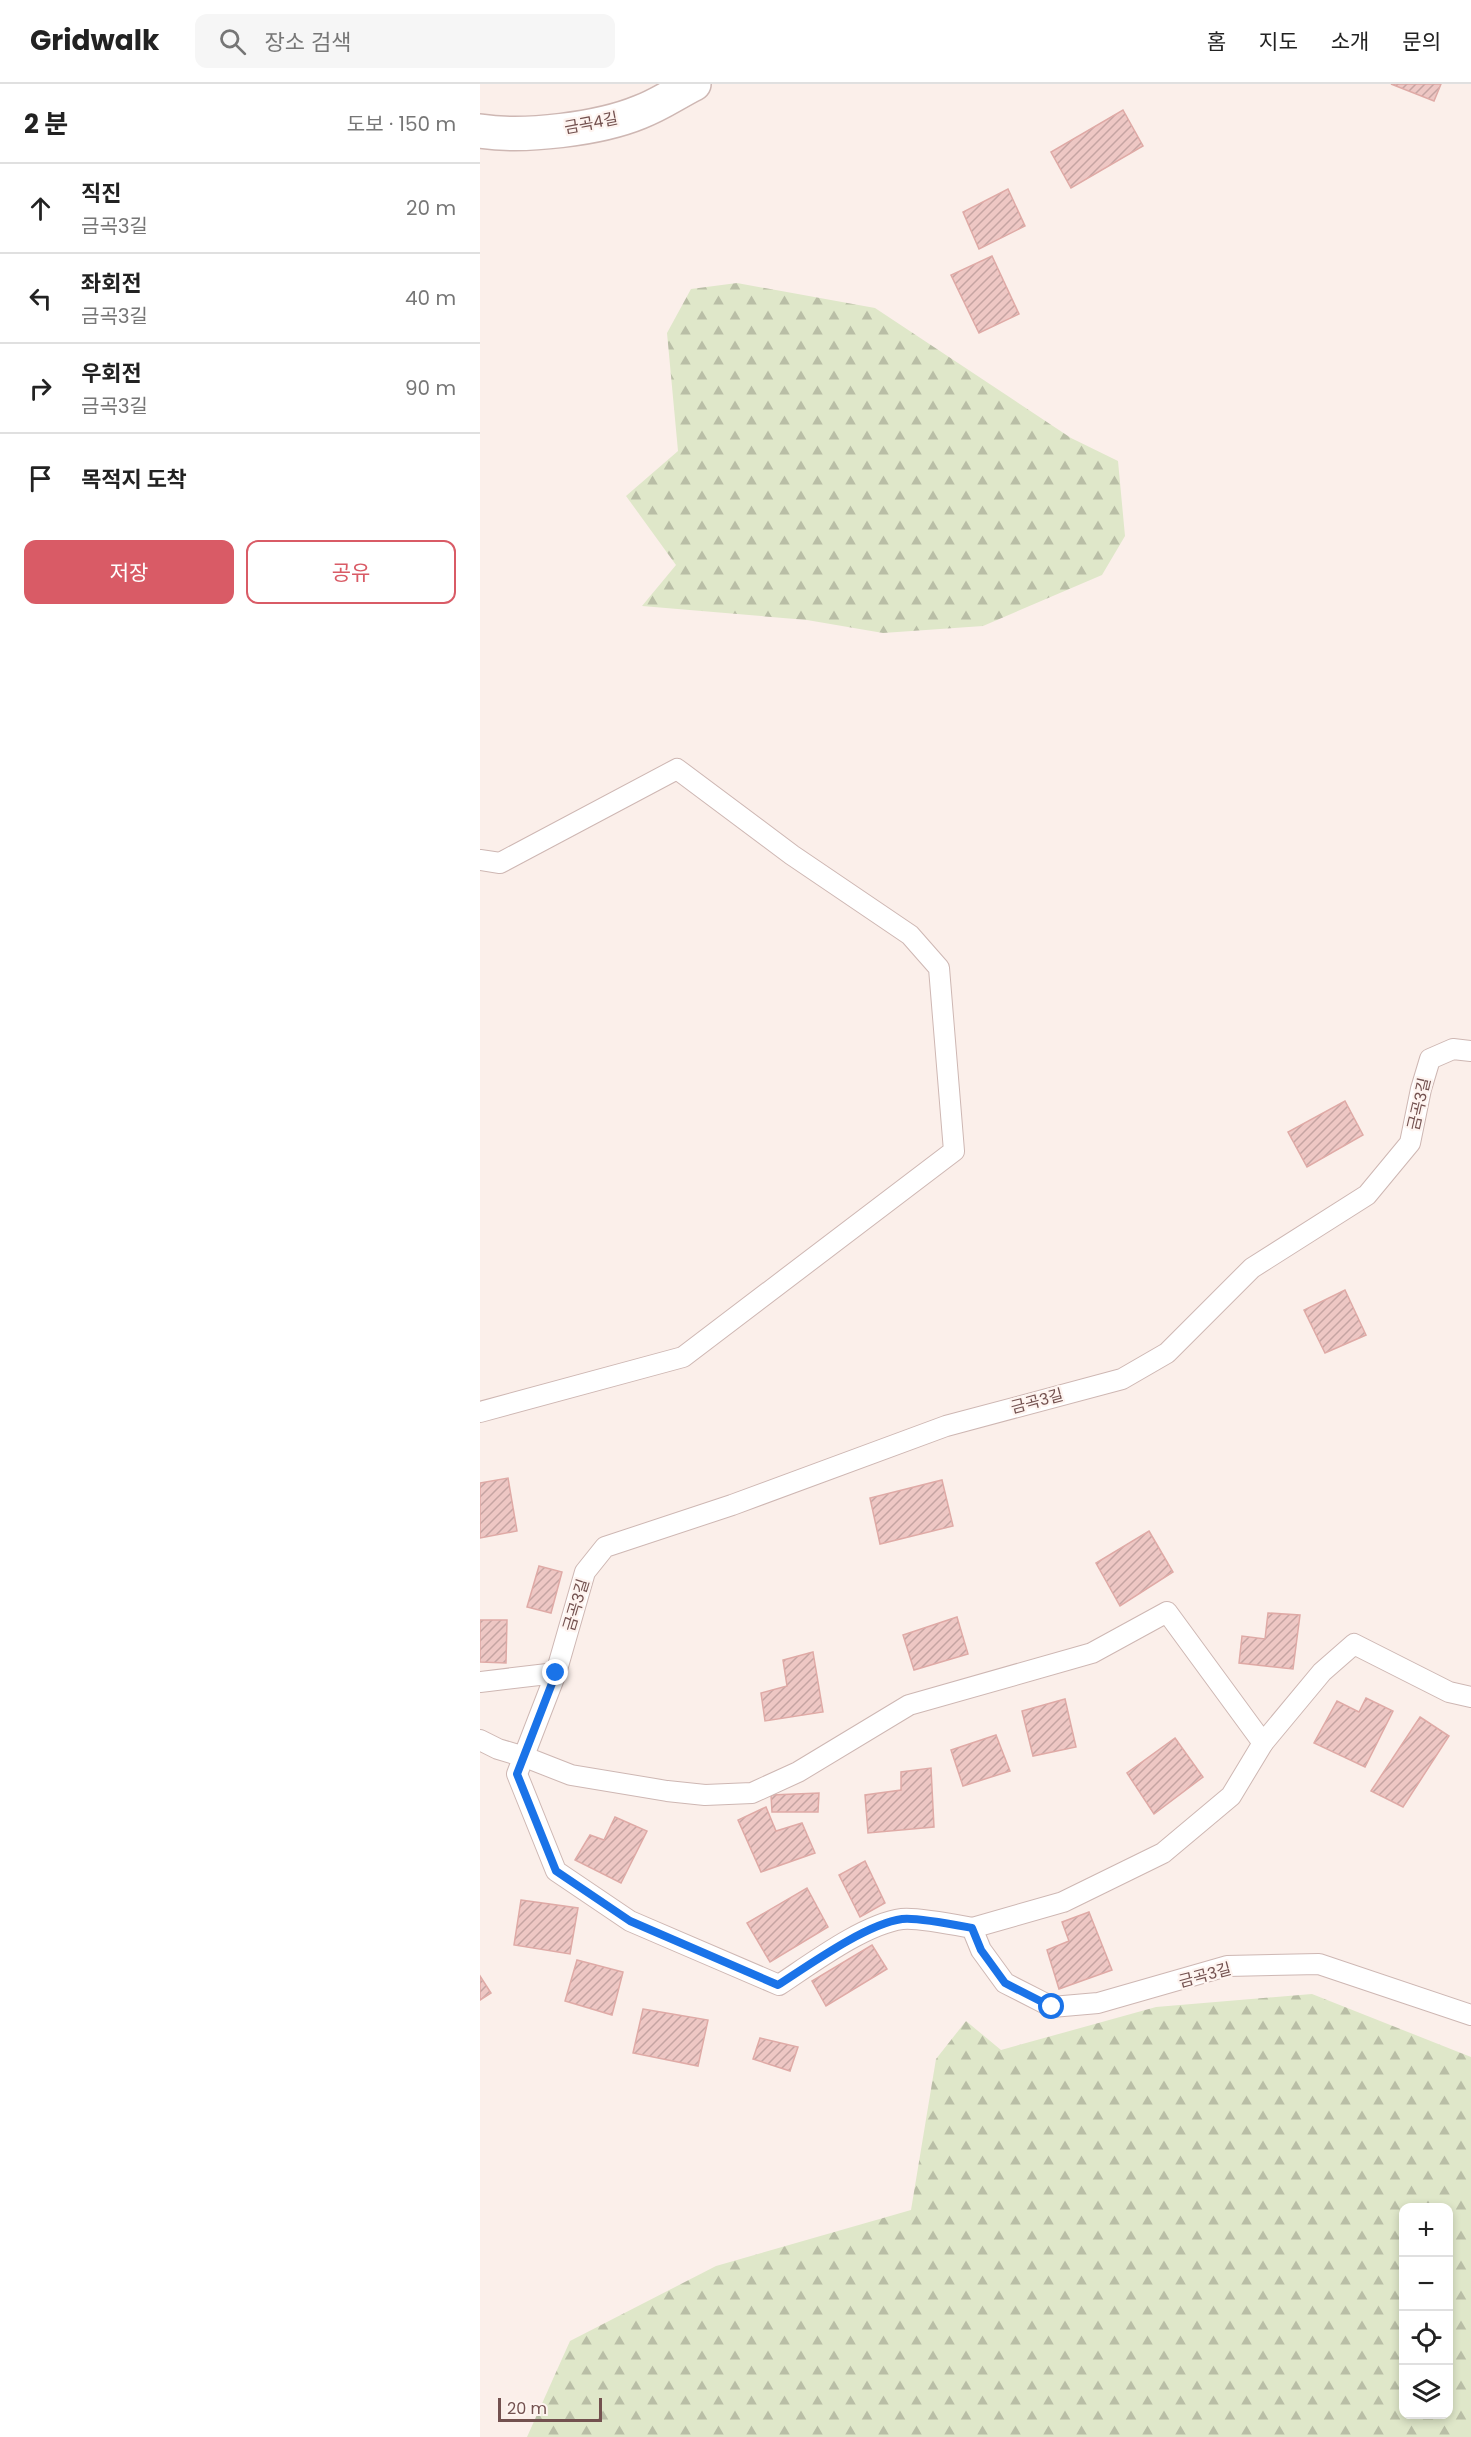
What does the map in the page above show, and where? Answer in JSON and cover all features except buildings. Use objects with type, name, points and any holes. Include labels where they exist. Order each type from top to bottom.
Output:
[{"type":"street","name":"금곡4길","points":[[480,131],[497,134],[582,128],[640,112],[694,84]]},
{"type":"lane","points":[[480,860],[500,863],[676,769],[792,855],[910,935],[939,968],[954,1151],[683,1357],[480,1412]]},
{"type":"lane","name":"금곡3길","points":[[1471,1051],[1453,1049],[1431,1059],[1421,1089],[1410,1143],[1367,1195],[1252,1268],[1167,1353],[1122,1379],[946,1426],[732,1505],[605,1547],[585,1572],[556,1673],[517,1774],[556,1871],[630,1921],[778,1985],[868,1930],[903,1918],[972,1928],[1063,1902],[1163,1853],[1231,1796],[1263,1743],[1322,1672],[1354,1644],[1449,1692],[1471,1697]]},
{"type":"lane","points":[[480,1740],[498,1749],[571,1775],[705,1795],[752,1793],[798,1772],[909,1705],[1092,1653],[1167,1612],[1263,1743]]},
{"type":"lane","points":[[480,1682],[556,1673]]},
{"type":"lane","name":"금곡3길","points":[[972,1928],[981,1950],[1005,1983],[1052,2007],[1098,2003],[1227,1966],[1319,1964],[1471,2015]]},
{"type":"green space","points":[[737,283],[875,308],[1071,438],[1118,461],[1125,536],[1102,575],[983,626],[883,633],[807,620],[642,606],[676,565],[626,496],[678,451],[667,333],[691,289]]},
{"type":"green space","points":[[1312,1994],[1471,2057],[1471,2437],[527,2437],[570,2341],[716,2266],[911,2210],[936,2059],[966,2021],[1001,2050],[1156,2007]]},
{"type":"route","points":[[556,1673],[517,1774],[556,1871],[630,1921],[778,1985],[868,1930],[903,1918],[972,1928],[981,1950],[1005,1983],[1052,2007]]}]
